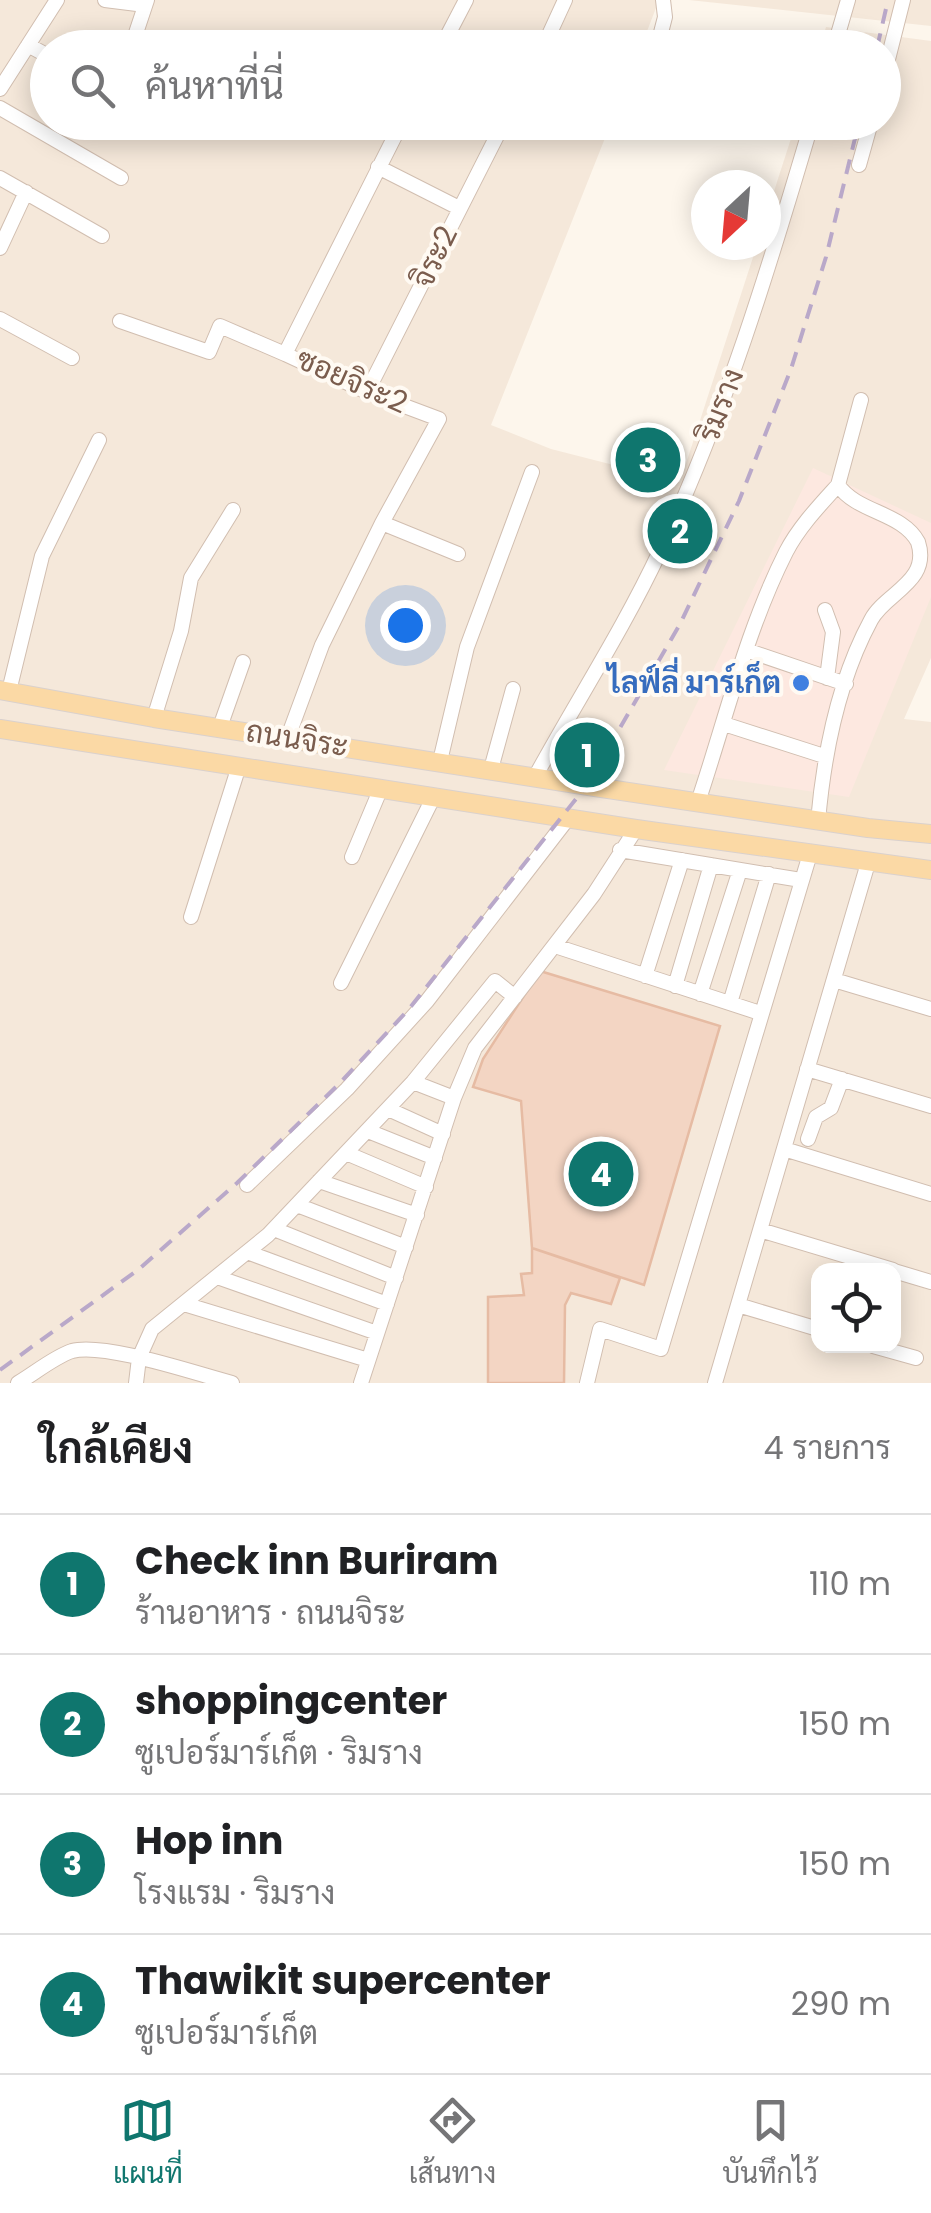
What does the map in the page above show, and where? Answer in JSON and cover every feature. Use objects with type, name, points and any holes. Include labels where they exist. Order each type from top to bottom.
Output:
[{"type":"main road","name":"ถนนจิระ","points":[[4,690],[154,718],[594,787],[931,834]]},
{"type":"main road","name":"ถนนจิระ","points":[[0,729],[636,829],[931,870]]},
{"type":"main road","points":[[574,817],[594,787]]},
{"type":"street","points":[[37,30],[56,0]]},
{"type":"street","points":[[106,0],[146,2],[137,30]]},
{"type":"street","points":[[450,30],[466,0]]},
{"type":"street","points":[[552,30],[566,0]]},
{"type":"street","points":[[662,30],[663,0]]},
{"type":"street","points":[[839,30],[848,0]]},
{"type":"street","points":[[895,30],[903,0]]},
{"type":"street","points":[[0,90],[30,42]]},
{"type":"street","points":[[0,108],[30,125]]},
{"type":"street","points":[[55,140],[121,178]]},
{"type":"street","name":"ซอยจิระ2","points":[[288,738],[322,645],[382,523],[440,419],[367,392],[285,354],[392,140]]},
{"type":"street","name":"จิระ2","points":[[367,392],[495,140]]},
{"type":"street","name":"ริมราง","points":[[535,777],[659,554],[712,431],[762,293],[807,140]]},
{"type":"street","points":[[859,165],[865,140]]},
{"type":"street","points":[[378,167],[459,208]]},
{"type":"street","points":[[0,178],[102,236]]},
{"type":"street","points":[[0,248],[26,192]]},
{"type":"street","points":[[0,319],[72,358]]},
{"type":"street","points":[[120,321],[210,352],[220,326],[285,354]]},
{"type":"street","points":[[698,802],[746,650],[786,551],[810,515],[838,485],[861,400]]},
{"type":"street","points":[[4,690],[42,556],[99,440]]},
{"type":"street","points":[[440,761],[467,648],[532,472]]},
{"type":"street","points":[[818,821],[824,756],[873,615],[911,584],[920,571],[923,555],[916,538],[894,521],[850,498],[838,485]]},
{"type":"street","points":[[154,718],[181,631],[191,578],[233,510]]},
{"type":"street","points":[[382,523],[458,554]]},
{"type":"street","points":[[825,610],[833,632],[827,678]]},
{"type":"street","points":[[746,650],[846,684]]},
{"type":"street","points":[[220,727],[243,662]]},
{"type":"street","points":[[490,770],[513,689]]},
{"type":"street","points":[[724,724],[824,756]]},
{"type":"street","points":[[191,918],[239,766]]},
{"type":"street","points":[[352,857],[381,788]]},
{"type":"street","points":[[341,983],[434,796]]},
{"type":"street","points":[[247,1184],[347,1089],[427,1001],[574,817]]},
{"type":"street","points":[[361,1383],[454,1098],[475,1048],[594,894],[636,829]]},
{"type":"street","points":[[620,850],[801,880]]},
{"type":"street","points":[[587,1383],[600,1329],[661,1350],[810,854]]},
{"type":"street","points":[[645,976],[682,860]]},
{"type":"street","points":[[714,1383],[868,864]]},
{"type":"street","points":[[675,986],[711,865]]},
{"type":"street","points":[[700,994],[740,870]]},
{"type":"street","points":[[730,1003],[768,874]]},
{"type":"street","points":[[555,946],[760,1013]]},
{"type":"street","points":[[834,980],[931,1008]]},
{"type":"street","points":[[136,1383],[139,1358],[152,1330],[274,1228],[414,1082],[495,982],[515,997]]},
{"type":"street","points":[[808,1069],[931,1106]]},
{"type":"street","points":[[808,1139],[816,1118],[831,1108],[842,1080]]},
{"type":"street","points":[[414,1082],[454,1098]]},
{"type":"street","points":[[388,1110],[442,1134]]},
{"type":"street","points":[[368,1131],[435,1158]]},
{"type":"street","points":[[784,1149],[931,1194]]},
{"type":"street","points":[[346,1153],[426,1187]]},
{"type":"street","points":[[320,1181],[416,1215]]},
{"type":"street","points":[[296,1205],[406,1246]]},
{"type":"street","points":[[274,1228],[396,1278]]},
{"type":"street","points":[[760,1230],[867,1263]]},
{"type":"street","points":[[247,1252],[387,1304]]},
{"type":"street","points":[[901,1273],[931,1282]]},
{"type":"street","points":[[217,1277],[377,1333]]},
{"type":"street","points":[[184,1304],[368,1360]]},
{"type":"street","points":[[738,1305],[811,1327]]},
{"type":"street","points":[[18,1383],[70,1352],[88,1349],[232,1383]]},
{"type":"street","points":[[898,1353],[916,1358]]},
{"type":"shaded area","points":[[0,0],[659,0],[648,30],[30,30],[30,140],[604,140],[491,425],[551,449],[680,482],[752,260],[781,260],[781,170],[791,140],[901,140],[901,37],[931,41],[931,658],[904,719],[931,722],[931,1383],[0,1383]]},
{"type":"shaded area","points":[[689,0],[931,0],[931,26]]},
{"type":"shaded area","name":"ไลฟ์ลี่ มาร์เก็ต","points":[[813,468],[931,523],[931,597],[849,797],[664,770]]},
{"type":"building","points":[[540,971],[720,1026],[644,1285],[532,1248],[521,1101],[473,1087],[483,1059]]},
{"type":"building","points":[[532,1248],[620,1278],[611,1304],[571,1293],[565,1305],[564,1383],[488,1383],[488,1297],[524,1295],[521,1274],[532,1273]]},
{"type":"railway","points":[[881,30],[888,0]]},
{"type":"railway","points":[[0,1370],[139,1269],[237,1183],[337,1086],[409,1009],[587,785],[680,624],[739,501],[791,369],[826,257],[855,140]]},
{"type":"place","name":"Hop inn","points":[[648,460]]},
{"type":"place","name":"shoppingcenter","points":[[680,531]]},
{"type":"place","name":"ไลฟ์ลี่ มาร์เก็ต","points":[[801,683]]},
{"type":"place","name":"Check inn Buriram","points":[[587,755]]},
{"type":"place","name":"Thawikit supercenter","points":[[601,1174]]}]
